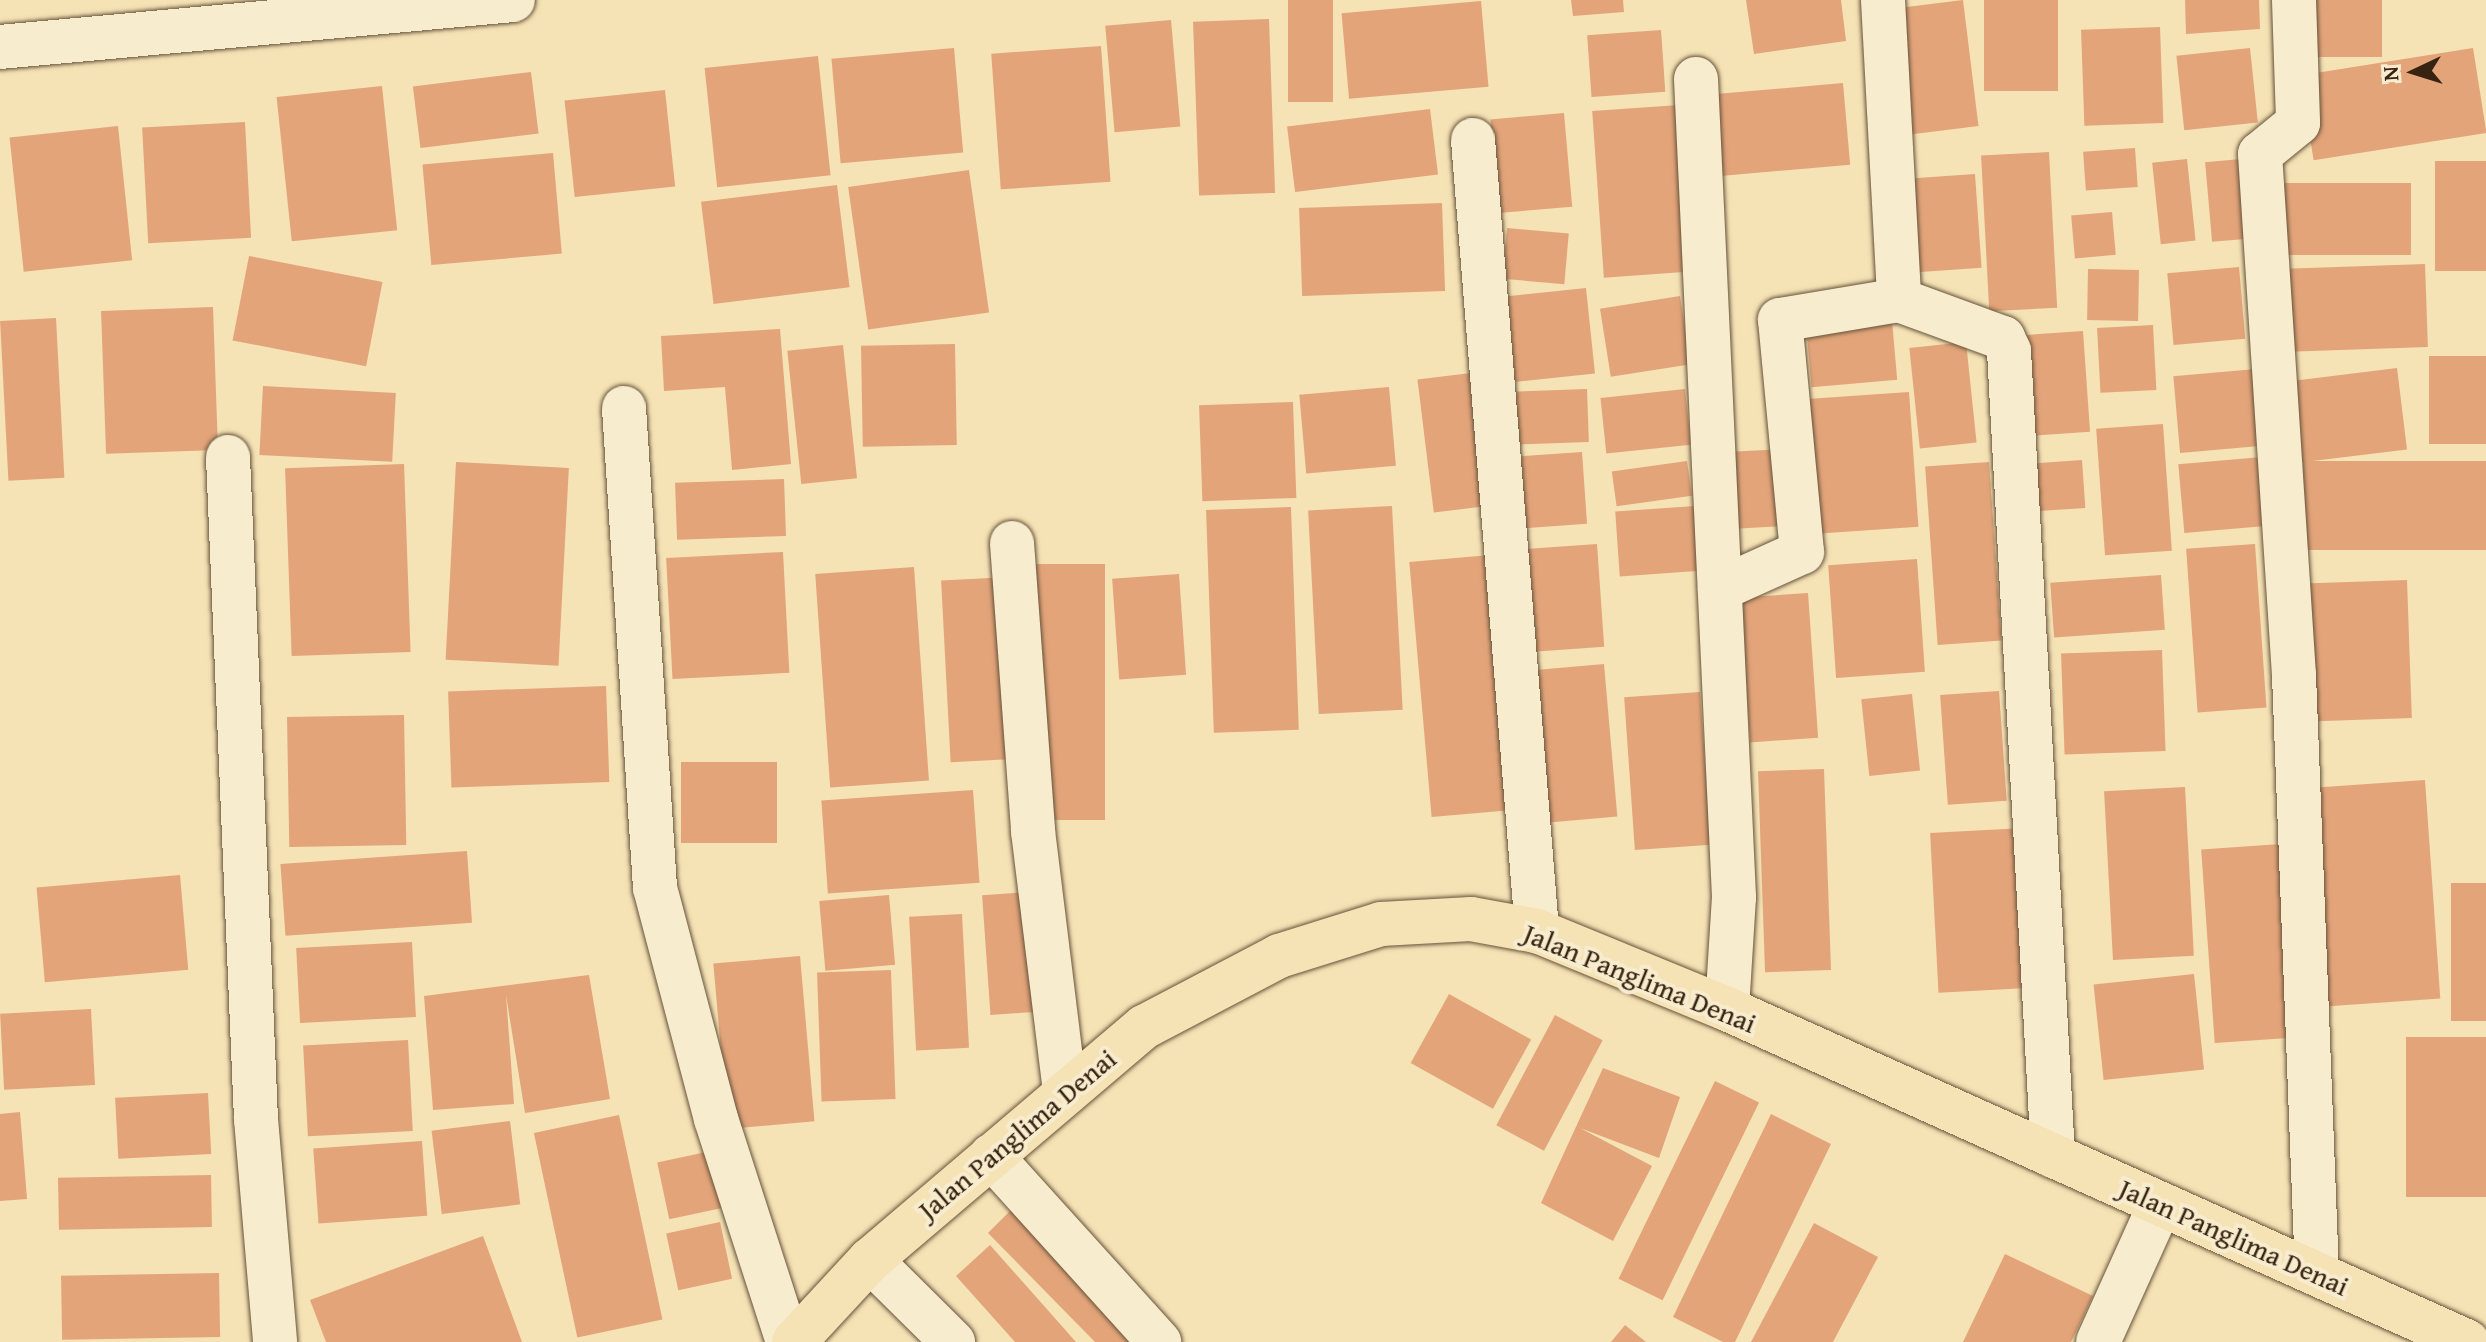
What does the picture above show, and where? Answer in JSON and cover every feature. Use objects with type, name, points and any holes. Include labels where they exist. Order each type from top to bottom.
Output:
[{"type":"main road","name":"Jalan Panglima Denai","points":[[794,1342],[870,1260],[1065,1090],[1144,1027],[1279,956],[1381,924],[1471,919],[1537,931],[1727,1009],[2468,1342]]},
{"type":"street","points":[[0,47],[513,0]]},
{"type":"street","points":[[1883,0],[1899,300]]},
{"type":"street","points":[[2294,0],[2298,123],[2260,154],[2294,675],[2317,1274]]},
{"type":"street","points":[[1696,79],[1734,897],[1727,1009]]},
{"type":"street","points":[[1473,140],[1537,931]]},
{"type":"street","points":[[1720,589],[1802,552],[1780,320],[1899,300],[2003,338],[2009,351],[2053,1156]]},
{"type":"street","points":[[624,408],[655,888],[716,1119],[788,1342]]},
{"type":"street","points":[[228,457],[256,1119],[275,1342]]},
{"type":"street","points":[[1012,543],[1033,831],[1065,1090]]},
{"type":"street","points":[[991,1156],[1159,1342]]},
{"type":"street","points":[[2098,1342],[2160,1205]]},
{"type":"street","points":[[870,1260],[953,1342]]},
{"type":"building","points":[[1288,0],[1333,0],[1333,102],[1288,102]]},
{"type":"building","points":[[1571,0],[1623,0],[1624,12],[1573,16]]},
{"type":"building","points":[[1746,0],[1841,0],[1846,41],[1754,54]]},
{"type":"building","points":[[1963,0],[1978,126],[1912,134],[1896,8]]},
{"type":"building","points":[[1984,0],[2058,0],[2058,91],[1984,91]]},
{"type":"building","points":[[2185,0],[2259,0],[2260,29],[2186,34]]},
{"type":"building","points":[[2306,0],[2382,0],[2382,57],[2306,57]]},
{"type":"building","points":[[1481,1],[1488,87],[1349,99],[1342,13]]},
{"type":"building","points":[[1269,19],[1275,193],[1199,196],[1193,22]]},
{"type":"building","points":[[1171,20],[1180,127],[1115,132],[1105,26]]},
{"type":"building","points":[[2160,27],[2163,123],[2084,126],[2081,30]]},
{"type":"building","points":[[1661,30],[1665,92],[1592,97],[1587,35]]},
{"type":"building","points":[[1101,46],[1110,182],[1001,189],[991,54]]},
{"type":"building","points":[[954,48],[963,153],[841,163],[831,59]]},
{"type":"building","points":[[2250,48],[2258,123],[2184,130],[2176,56]]},
{"type":"building","points":[[2473,48],[2486,133],[2314,160],[2300,75]]},
{"type":"building","points":[[818,56],[831,175],[717,187],[705,68]]},
{"type":"building","points":[[531,72],[539,134],[420,148],[413,87]]},
{"type":"building","points":[[1843,83],[1850,165],[1715,177],[1708,95]]},
{"type":"building","points":[[382,86],[397,230],[292,241],[277,97]]},
{"type":"building","points":[[665,90],[675,186],[575,197],[565,101]]},
{"type":"building","points":[[1679,105],[1691,272],[1604,278],[1592,111]]},
{"type":"building","points":[[1430,109],[1438,175],[1295,192],[1287,127]]},
{"type":"building","points":[[1564,113],[1572,207],[1498,213],[1490,119]]},
{"type":"building","points":[[245,122],[251,238],[148,243],[142,127]]},
{"type":"building","points":[[118,126],[132,260],[24,272],[10,137]]},
{"type":"building","points":[[2135,148],[2138,187],[2086,191],[2083,152]]},
{"type":"building","points":[[2049,152],[2057,308],[1989,311],[1981,156]]},
{"type":"building","points":[[553,153],[562,254],[431,265],[422,164]]},
{"type":"building","points":[[2187,159],[2196,241],[2161,244],[2152,163]]},
{"type":"building","points":[[2241,159],[2248,239],[2212,242],[2205,162]]},
{"type":"building","points":[[2435,161],[2486,161],[2486,271],[2435,271]]},
{"type":"building","points":[[969,170],[989,313],[868,330],[848,187]]},
{"type":"building","points":[[1975,174],[1982,268],[1910,273],[1903,179]]},
{"type":"building","points":[[2279,183],[2411,183],[2411,255],[2279,255]]},
{"type":"building","points":[[837,185],[850,287],[714,304],[701,202]]},
{"type":"building","points":[[1442,203],[1445,291],[1302,296],[1299,208]]},
{"type":"building","points":[[2112,212],[2116,255],[2075,258],[2071,216]]},
{"type":"building","points":[[1507,228],[1569,233],[1564,284],[1503,279]]},
{"type":"building","points":[[249,256],[383,282],[366,366],[233,340]]},
{"type":"building","points":[[2425,264],[2428,347],[2289,352],[2286,269]]},
{"type":"building","points":[[2239,267],[2245,339],[2174,345],[2167,273]]},
{"type":"building","points":[[2088,269],[2139,270],[2138,321],[2087,320]]},
{"type":"building","points":[[1586,288],[1595,374],[1514,382],[1505,296]]},
{"type":"building","points":[[1680,296],[1691,364],[1611,377],[1600,309]]},
{"type":"building","points":[[213,307],[218,450],[106,454],[101,311]]},
{"type":"building","points":[[1891,309],[1897,380],[1812,387],[1805,316]]},
{"type":"building","points":[[56,318],[64,478],[8,481],[0,321]]},
{"type":"building","points":[[2153,325],[2156,390],[2100,393],[2097,328]]},
{"type":"building","points":[[780,329],[791,464],[732,470],[725,387],[664,391],[661,336]]},
{"type":"building","points":[[2083,331],[2090,432],[2022,436],[2015,336]]},
{"type":"building","points":[[1966,342],[1977,442],[1920,448],[1909,348]]},
{"type":"building","points":[[955,344],[957,445],[863,447],[861,346]]},
{"type":"building","points":[[843,345],[857,478],[801,484],[787,351]]},
{"type":"building","points":[[2429,356],[2486,356],[2486,444],[2429,444]]},
{"type":"building","points":[[2267,368],[2274,445],[2180,453],[2173,376]]},
{"type":"building","points":[[2397,368],[2407,449],[2294,463],[2284,382]]},
{"type":"building","points":[[1479,372],[1495,505],[1434,513],[1417,380]]},
{"type":"building","points":[[263,386],[396,393],[392,462],[259,455]]},
{"type":"building","points":[[1389,387],[1396,466],[1306,474],[1299,395]]},
{"type":"building","points":[[1587,389],[1589,442],[1513,445],[1511,392]]},
{"type":"building","points":[[1685,389],[1691,445],[1606,454],[1600,398]]},
{"type":"building","points":[[1909,392],[1918,527],[1817,534],[1807,399]]},
{"type":"building","points":[[1293,402],[1296,498],[1202,501],[1199,405]]},
{"type":"building","points":[[2163,424],[2172,551],[2105,555],[2096,429]]},
{"type":"building","points":[[1785,449],[1789,526],[1730,529],[1726,452]]},
{"type":"building","points":[[1582,452],[1587,524],[1521,528],[1516,457]]},
{"type":"building","points":[[2262,457],[2268,526],[2184,533],[2178,464]]},
{"type":"building","points":[[2082,460],[2085,508],[2039,511],[2036,463]]},
{"type":"building","points":[[1687,461],[1692,496],[1617,506],[1612,472]]},
{"type":"building","points":[[2303,461],[2486,461],[2486,550],[2303,550]]},
{"type":"building","points":[[456,462],[569,468],[558,666],[446,660]]},
{"type":"building","points":[[1989,462],[2001,641],[1938,645],[1925,466]]},
{"type":"building","points":[[404,464],[411,652],[292,656],[285,468]]},
{"type":"building","points":[[784,479],[786,536],[677,540],[675,483]]},
{"type":"building","points":[[1709,505],[1714,570],[1620,576],[1615,512]]},
{"type":"building","points":[[1392,506],[1403,710],[1319,714],[1308,510]]},
{"type":"building","points":[[1291,507],[1299,730],[1214,733],[1206,510]]},
{"type":"building","points":[[1597,544],[1604,647],[1533,652],[1526,549]]},
{"type":"building","points":[[2255,544],[2266,708],[2198,712],[2186,549]]},
{"type":"building","points":[[783,552],[789,673],[672,679],[666,558]]},
{"type":"building","points":[[1490,555],[1512,810],[1432,817],[1409,562]]},
{"type":"building","points":[[1917,559],[1925,672],[1836,678],[1828,565]]},
{"type":"building","points":[[1033,564],[1105,564],[1105,820],[1033,820]]},
{"type":"building","points":[[914,567],[929,780],[830,787],[815,574]]},
{"type":"building","points":[[1179,574],[1186,675],[1119,679],[1112,579]]},
{"type":"building","points":[[2161,575],[2165,630],[2054,638],[2050,583]]},
{"type":"building","points":[[1010,577],[1020,759],[951,762],[941,581]]},
{"type":"building","points":[[2407,580],[2412,718],[2309,722],[2304,584]]},
{"type":"building","points":[[1808,593],[1818,738],[1750,742],[1740,598]]},
{"type":"building","points":[[2162,650],[2166,751],[2065,754],[2061,654]]},
{"type":"building","points":[[1604,664],[1617,816],[1538,823],[1524,671]]},
{"type":"building","points":[[606,686],[609,782],[451,787],[448,692]]},
{"type":"building","points":[[1999,691],[2007,801],[1948,805],[1940,695]]},
{"type":"building","points":[[1700,692],[1711,845],[1635,850],[1624,697]]},
{"type":"building","points":[[1912,694],[1920,771],[1869,776],[1861,699]]},
{"type":"building","points":[[404,715],[406,845],[289,847],[287,717]]},
{"type":"building","points":[[681,762],[777,762],[777,843],[681,843]]},
{"type":"building","points":[[1824,769],[1831,970],[1765,972],[1758,771]]},
{"type":"building","points":[[2425,780],[2440,998],[2329,1006],[2313,788]]},
{"type":"building","points":[[2185,787],[2194,956],[2113,960],[2104,791]]},
{"type":"building","points":[[973,790],[979,883],[828,893],[821,801]]},
{"type":"building","points":[[2024,828],[2032,988],[1939,993],[1930,833]]},
{"type":"building","points":[[2281,844],[2295,1038],[2215,1043],[2201,850]]},
{"type":"building","points":[[467,851],[472,923],[285,936],[280,864]]},
{"type":"building","points":[[180,875],[188,970],[45,982],[37,888]]},
{"type":"building","points":[[2451,883],[2486,883],[2486,1021],[2451,1021]]},
{"type":"building","points":[[1028,892],[1036,1012],[990,1015],[982,895]]},
{"type":"building","points":[[889,895],[895,965],[825,971],[819,901]]},
{"type":"building","points":[[962,914],[969,1048],[916,1051],[909,917]]},
{"type":"building","points":[[412,942],[416,1017],[300,1023],[296,948]]},
{"type":"building","points":[[800,956],[814,1121],[728,1129],[713,964]]},
{"type":"building","points":[[891,970],[896,1099],[822,1102],[817,973]]},
{"type":"building","points":[[2194,974],[2204,1069],[2104,1080],[2094,985]]},
{"type":"building","points":[[589,975],[610,1099],[525,1113],[506,995],[514,1104],[433,1110],[424,996]]},
{"type":"building","points":[[1449,994],[1531,1040],[1493,1109],[1411,1063]]},
{"type":"building","points":[[91,1009],[95,1085],[4,1090],[0,1014]]},
{"type":"building","points":[[1555,1015],[1603,1040],[1544,1151],[1496,1125]]},
{"type":"building","points":[[2406,1037],[2486,1037],[2486,1197],[2406,1197]]},
{"type":"building","points":[[408,1040],[413,1131],[308,1136],[303,1045]]},
{"type":"building","points":[[1603,1068],[1680,1097],[1659,1158],[1580,1128],[1652,1166],[1613,1241],[1541,1203]]},
{"type":"building","points":[[1715,1081],[1759,1102],[1663,1300],[1619,1279]]},
{"type":"building","points":[[208,1093],[211,1154],[118,1159],[115,1098]]},
{"type":"building","points":[[20,1112],[27,1199],[0,1201],[0,1114]]},
{"type":"building","points":[[1771,1114],[1831,1144],[1735,1342],[1723,1342],[1673,1317]]},
{"type":"building","points":[[619,1115],[662,1319],[577,1338],[534,1133]]},
{"type":"building","points":[[510,1121],[520,1204],[442,1214],[432,1131]]},
{"type":"building","points":[[422,1141],[427,1216],[318,1223],[313,1149]]},
{"type":"building","points":[[711,1151],[723,1208],[669,1219],[657,1162]]},
{"type":"building","points":[[211,1175],[212,1227],[59,1230],[58,1178]]},
{"type":"building","points":[[1017,1204],[1153,1342],[1095,1342],[988,1233]]},
{"type":"building","points":[[720,1222],[732,1279],[678,1290],[666,1233]]},
{"type":"building","points":[[1814,1223],[1878,1257],[1833,1342],[1751,1342]]},
{"type":"building","points":[[483,1236],[522,1342],[326,1342],[310,1300]]},
{"type":"building","points":[[990,1245],[1076,1342],[1015,1342],[956,1276]]},
{"type":"building","points":[[2005,1254],[2093,1296],[2071,1342],[1963,1342]]},
{"type":"building","points":[[219,1273],[220,1337],[62,1340],[61,1276]]},
{"type":"building","points":[[1625,1325],[1646,1342],[1611,1342]]}]
